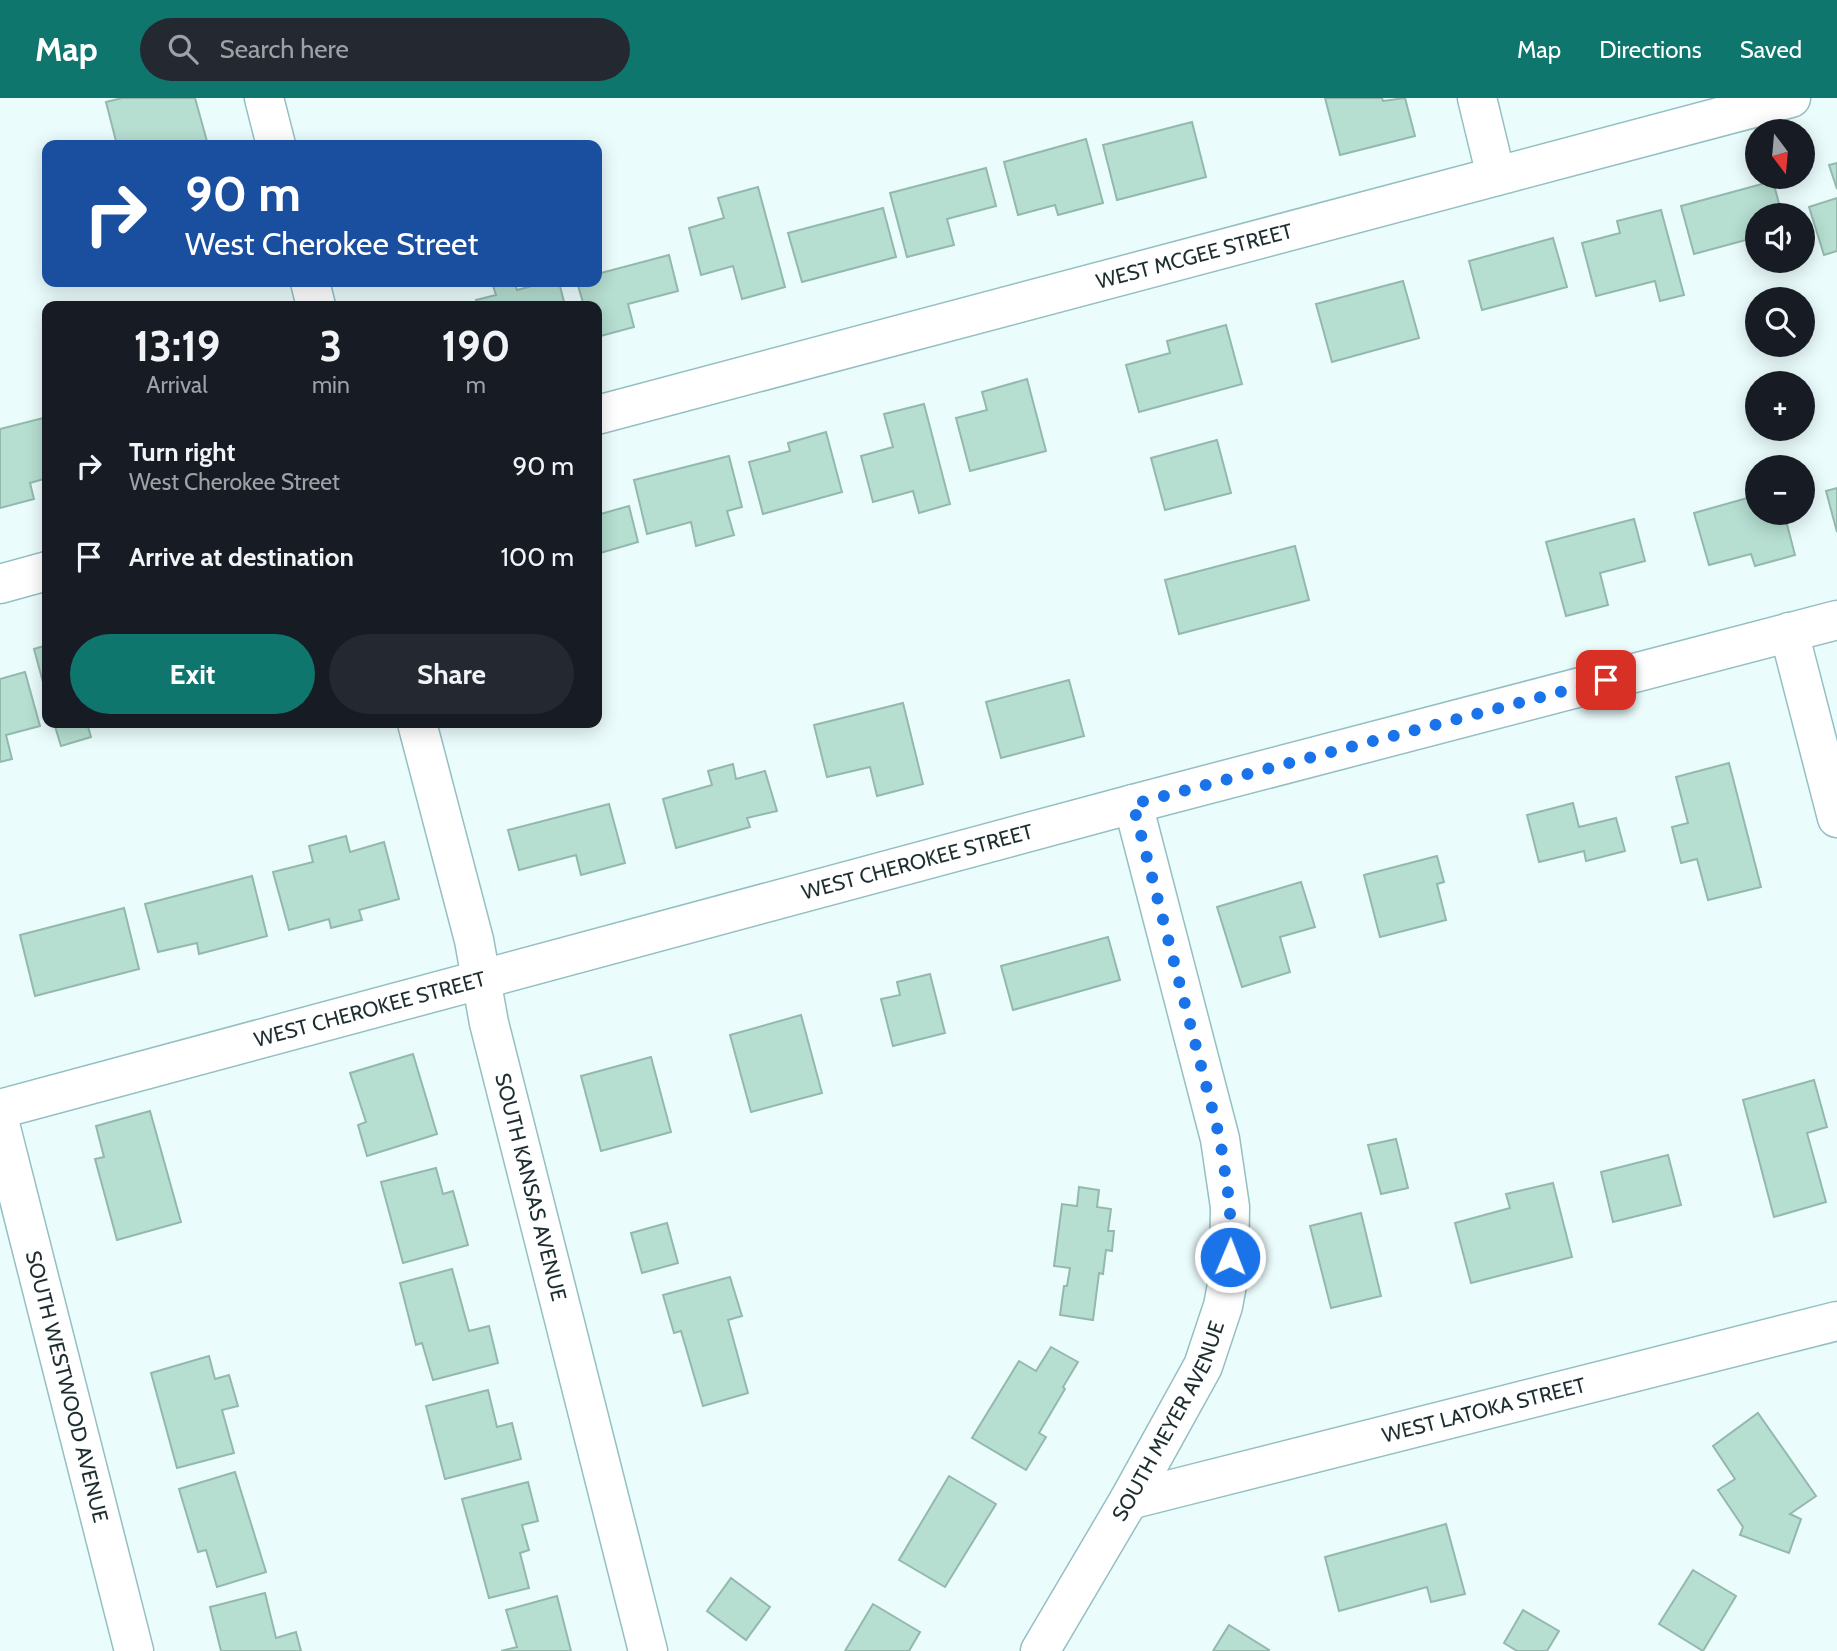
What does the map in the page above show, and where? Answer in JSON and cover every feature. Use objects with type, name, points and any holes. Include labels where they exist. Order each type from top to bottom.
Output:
[{"type":"street","points":[[264,98],[275,140]]},
{"type":"street","points":[[1477,98],[1496,176]]},
{"type":"street","name":"WEST MCGEE STREET","points":[[602,414],[1791,98]]},
{"type":"street","points":[[0,584],[42,572]]},
{"type":"street","name":"WEST CHEROKEE STREET","points":[[0,1109],[1133,804],[1837,620]]},
{"type":"street","points":[[1790,632],[1837,818]]},
{"type":"street","name":"SOUTH KANSAS AVENUE","points":[[418,728],[474,940],[489,1023],[648,1651]]},
{"type":"street","name":"SOUTH MEYER AVENUE","points":[[1040,1651],[1129,1500],[1203,1366],[1214,1337],[1229,1274],[1231,1241],[1228,1184],[1220,1139],[1133,804]]},
{"type":"street","name":"SOUTH WESTWOOD AVENUE","points":[[0,1124],[134,1651]]},
{"type":"street","name":"WEST LATOKA STREET","points":[[1129,1500],[1837,1321]]},
{"type":"building","points":[[122,98],[195,98],[207,140],[116,140],[106,102]]},
{"type":"building","points":[[1325,98],[1382,98],[1383,101],[1405,98],[1415,136],[1340,155]]},
{"type":"building","points":[[1192,122],[1206,177],[1117,200],[1103,145]]},
{"type":"building","points":[[1086,139],[1103,203],[1058,215],[1055,205],[1018,215],[1004,162]]},
{"type":"building","points":[[1837,163],[1837,189],[1829,165]]},
{"type":"building","points":[[986,168],[996,206],[947,219],[954,245],[907,257],[890,193]]},
{"type":"building","points":[[758,187],[785,287],[742,299],[733,266],[701,275],[689,228],[724,218],[718,198]]},
{"type":"building","points":[[1745,189],[1775,189],[1779,203],[1745,203],[1745,240],[1694,254],[1681,206]]},
{"type":"building","points":[[1837,198],[1837,251],[1824,255],[1815,226],[1815,205]]},
{"type":"building","points":[[883,208],[896,257],[802,282],[788,233]]},
{"type":"building","points":[[1661,210],[1684,295],[1660,301],[1655,281],[1596,296],[1582,243],[1620,233],[1617,221]]},
{"type":"building","points":[[1553,238],[1567,287],[1482,310],[1469,261]]},
{"type":"building","points":[[669,255],[678,291],[628,304],[634,327],[602,336],[602,301],[583,301],[578,287],[602,287],[602,273]]},
{"type":"building","points":[[1403,281],[1419,338],[1332,362],[1316,304]]},
{"type":"building","points":[[493,287],[516,287],[517,290],[528,287],[560,287],[564,301],[476,300],[496,295]]},
{"type":"building","points":[[1226,325],[1242,384],[1139,412],[1126,365],[1170,353],[1167,341]]},
{"type":"building","points":[[1027,379],[1046,451],[970,471],[956,418],[987,410],[982,392]]},
{"type":"building","points":[[924,404],[950,504],[919,513],[913,491],[873,502],[861,456],[893,447],[884,414]]},
{"type":"building","points":[[42,418],[42,479],[30,483],[34,499],[0,508],[0,429]]},
{"type":"building","points":[[826,432],[842,492],[763,514],[749,462],[790,451],[788,443]]},
{"type":"building","points":[[1217,440],[1231,493],[1165,510],[1151,458]]},
{"type":"building","points":[[729,456],[742,507],[727,511],[734,535],[696,546],[691,522],[647,534],[634,480]]},
{"type":"building","points":[[1837,488],[1837,532],[1826,491]]},
{"type":"building","points":[[1745,499],[1745,525],[1787,525],[1795,555],[1755,566],[1751,554],[1709,565],[1694,513]]},
{"type":"building","points":[[629,506],[638,542],[602,553],[602,514]]},
{"type":"building","points":[[1634,519],[1645,561],[1600,573],[1608,605],[1566,616],[1546,542]]},
{"type":"building","points":[[1295,546],[1309,600],[1179,634],[1165,580]]},
{"type":"building","points":[[42,647],[42,679],[34,649]]},
{"type":"building","points":[[25,672],[40,726],[6,735],[12,759],[0,762],[0,679]]},
{"type":"building","points":[[1069,680],[1084,736],[1001,758],[986,702]]},
{"type":"building","points":[[903,703],[923,784],[877,796],[870,767],[827,777],[814,725]]},
{"type":"building","points":[[56,728],[88,728],[91,737],[61,746]]},
{"type":"building","points":[[1729,763],[1761,887],[1708,900],[1697,859],[1681,863],[1672,827],[1688,823],[1676,777]]},
{"type":"building","points":[[733,764],[736,779],[765,771],[777,811],[747,818],[750,827],[676,848],[663,799],[712,785],[708,771]]},
{"type":"building","points":[[1573,803],[1579,827],[1616,818],[1625,851],[1586,861],[1584,851],[1539,862],[1527,815]]},
{"type":"building","points":[[609,804],[625,863],[581,875],[576,855],[519,870],[508,830]]},
{"type":"building","points":[[346,836],[350,852],[384,842],[399,899],[359,910],[362,920],[331,928],[329,919],[289,930],[273,872],[313,862],[309,846]]},
{"type":"building","points":[[1437,856],[1444,882],[1437,884],[1446,920],[1380,937],[1364,875]]},
{"type":"building","points":[[252,876],[267,936],[199,954],[197,943],[158,952],[145,904]]},
{"type":"building","points":[[1301,882],[1315,927],[1280,937],[1290,972],[1242,987],[1217,907]]},
{"type":"building","points":[[124,908],[139,969],[35,996],[20,935]]},
{"type":"building","points":[[1108,937],[1120,980],[1013,1010],[1001,966]]},
{"type":"building","points":[[930,974],[945,1033],[893,1046],[881,999],[900,995],[897,982]]},
{"type":"building","points":[[801,1015],[822,1093],[751,1112],[730,1035]]},
{"type":"building","points":[[413,1054],[437,1134],[367,1156],[358,1125],[366,1122],[350,1073]]},
{"type":"building","points":[[651,1057],[671,1132],[601,1151],[581,1076]]},
{"type":"building","points":[[1814,1080],[1827,1127],[1807,1133],[1826,1202],[1774,1217],[1743,1100]]},
{"type":"building","points":[[150,1111],[181,1222],[117,1240],[95,1159],[104,1157],[96,1126]]},
{"type":"building","points":[[1396,1139],[1408,1188],[1381,1194],[1368,1145]]},
{"type":"building","points":[[1668,1155],[1681,1205],[1613,1222],[1601,1172]]},
{"type":"building","points":[[436,1168],[443,1194],[453,1191],[468,1245],[403,1263],[381,1182]]},
{"type":"building","points":[[1553,1183],[1572,1257],[1471,1283],[1455,1223],[1510,1208],[1506,1194]]},
{"type":"building","points":[[1079,1187],[1099,1190],[1097,1207],[1111,1209],[1108,1231],[1114,1231],[1112,1251],[1106,1250],[1103,1274],[1099,1273],[1093,1320],[1060,1315],[1064,1286],[1067,1286],[1070,1268],[1054,1266],[1062,1204],[1077,1206]]},
{"type":"building","points":[[1361,1213],[1381,1296],[1331,1308],[1310,1226]]},
{"type":"building","points":[[667,1223],[678,1263],[642,1273],[631,1233]]},
{"type":"building","points":[[452,1269],[469,1331],[489,1326],[498,1363],[433,1380],[422,1343],[416,1345],[400,1283]]},
{"type":"building","points":[[730,1277],[742,1316],[728,1320],[748,1393],[703,1406],[681,1331],[674,1333],[663,1295]]},
{"type":"building","points":[[1051,1347],[1078,1362],[1039,1433],[1046,1437],[1026,1470],[972,1438],[1019,1361],[1036,1371]]},
{"type":"building","points":[[209,1356],[215,1379],[229,1375],[238,1406],[222,1410],[234,1453],[177,1468],[151,1373]]},
{"type":"building","points":[[488,1390],[497,1427],[512,1423],[521,1459],[445,1479],[426,1406]]},
{"type":"building","points":[[1758,1413],[1816,1496],[1790,1514],[1801,1519],[1789,1553],[1740,1535],[1743,1527],[1718,1490],[1735,1479],[1713,1446]]},
{"type":"building","points":[[235,1472],[266,1572],[217,1587],[206,1550],[198,1552],[179,1489]]},
{"type":"building","points":[[949,1476],[996,1504],[945,1587],[899,1560]]},
{"type":"building","points":[[528,1482],[538,1521],[522,1525],[529,1550],[520,1553],[529,1588],[489,1598],[462,1499]]},
{"type":"building","points":[[1446,1524],[1465,1594],[1431,1602],[1427,1587],[1339,1611],[1325,1557]]},
{"type":"building","points":[[1693,1570],[1736,1596],[1703,1651],[1659,1624]]},
{"type":"building","points":[[731,1578],[770,1607],[746,1640],[707,1611]]},
{"type":"building","points":[[265,1593],[276,1638],[296,1632],[301,1651],[221,1651],[210,1607]]},
{"type":"building","points":[[557,1596],[571,1651],[501,1651],[517,1647],[506,1610]]},
{"type":"building","points":[[873,1604],[920,1632],[909,1651],[845,1651]]},
{"type":"building","points":[[1523,1610],[1559,1631],[1547,1651],[1517,1651],[1504,1643]]},
{"type":"building","points":[[1229,1625],[1269,1650],[1213,1651]]},
{"type":"route","points":[[1230,1257],[1230,1206],[1220,1139],[1133,804],[1606,680]]}]
